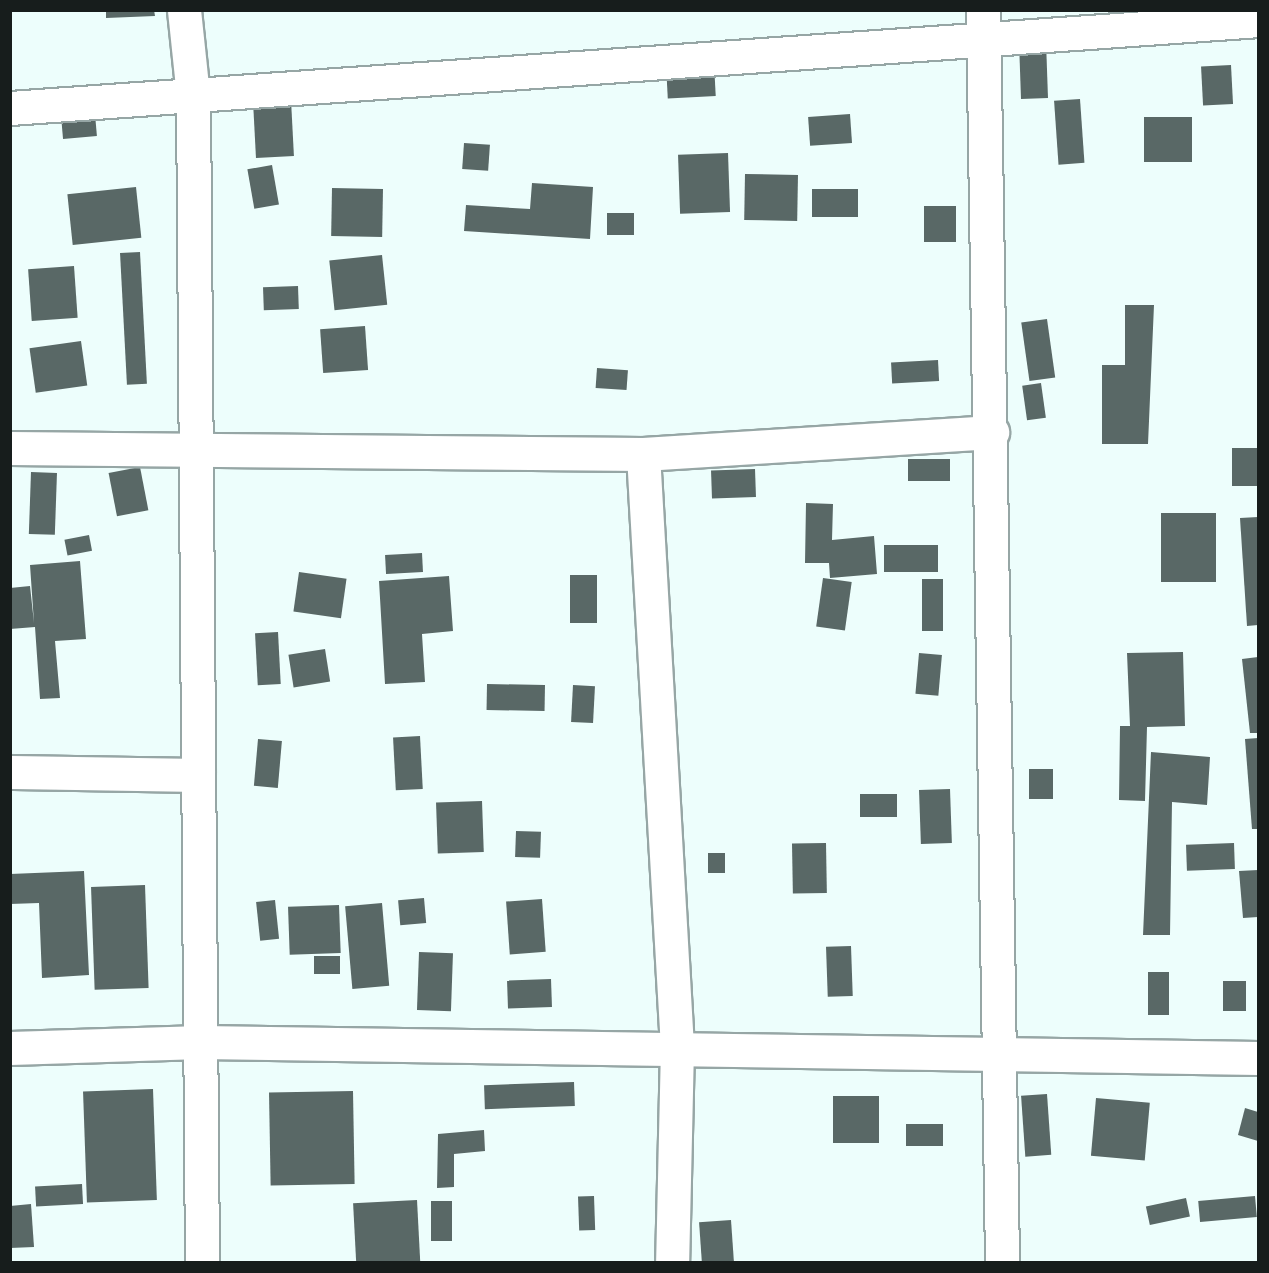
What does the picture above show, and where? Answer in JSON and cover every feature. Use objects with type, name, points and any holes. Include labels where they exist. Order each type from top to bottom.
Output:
[{"type":"street","points":[[184,10],[193,95],[202,1263]]},
{"type":"street","points":[[10,108],[193,95],[984,25],[1258,20]]},
{"type":"street","points":[[984,25],[1001,1050],[1008,1257]]},
{"type":"street","points":[[10,448],[196,452],[643,454],[992,432]]},
{"type":"street","points":[[643,454],[678,1047],[672,1263]]},
{"type":"street","points":[[10,772],[198,775]]},
{"type":"street","points":[[10,1048],[201,1042],[1001,1050],[1258,1058]]},
{"type":"building","points":[[106,10],[154,10],[155,16],[106,18]]},
{"type":"building","points":[[1046,41],[1048,98],[1021,99],[1019,42]]},
{"type":"building","points":[[714,63],[716,96],[668,98],[666,66]]},
{"type":"building","points":[[1231,65],[1233,104],[1203,106],[1201,67]]},
{"type":"building","points":[[1080,99],[1084,163],[1059,165],[1054,101]]},
{"type":"building","points":[[291,100],[294,156],[256,158],[253,102]]},
{"type":"building","points":[[95,114],[97,136],[63,139],[61,117]]},
{"type":"building","points":[[850,114],[852,143],[810,146],[808,117]]},
{"type":"building","points":[[1144,117],[1192,117],[1192,162],[1144,162]]},
{"type":"building","points":[[464,143],[490,145],[488,171],[462,169]]},
{"type":"building","points":[[728,153],[730,212],[680,214],[678,155]]},
{"type":"building","points":[[272,165],[279,204],[254,209],[247,169]]},
{"type":"building","points":[[745,174],[798,175],[797,221],[744,220]]},
{"type":"building","points":[[532,183],[593,187],[590,239],[464,231],[466,205],[530,209]]},
{"type":"building","points":[[136,187],[141,238],[73,245],[67,194]]},
{"type":"building","points":[[332,188],[383,189],[382,237],[331,236]]},
{"type":"building","points":[[812,189],[858,189],[858,217],[812,217]]},
{"type":"building","points":[[924,206],[956,206],[956,242],[924,242]]},
{"type":"building","points":[[607,213],[634,213],[634,235],[607,235]]},
{"type":"building","points":[[140,252],[147,384],[127,385],[120,253]]},
{"type":"building","points":[[382,255],[387,305],[335,310],[329,261]]},
{"type":"building","points":[[74,266],[78,318],[32,321],[28,269]]},
{"type":"building","points":[[298,286],[299,309],[264,310],[263,287]]},
{"type":"building","points":[[1125,305],[1154,305],[1148,444],[1102,444],[1102,365],[1125,365]]},
{"type":"building","points":[[1047,319],[1055,377],[1029,381],[1021,323]]},
{"type":"building","points":[[365,326],[368,370],[323,373],[320,329]]},
{"type":"building","points":[[81,341],[87,386],[36,393],[30,348]]},
{"type":"building","points":[[938,360],[939,381],[892,383],[891,362]]},
{"type":"building","points":[[597,368],[628,370],[627,390],[596,388]]},
{"type":"building","points":[[1041,383],[1046,418],[1027,420],[1022,386]]},
{"type":"building","points":[[1232,448],[1258,448],[1258,486],[1232,486]]},
{"type":"building","points":[[908,459],[950,459],[950,481],[908,481]]},
{"type":"building","points":[[140,467],[148,510],[117,516],[109,473]]},
{"type":"building","points":[[755,469],[756,497],[712,499],[711,471]]},
{"type":"building","points":[[31,472],[57,473],[55,535],[29,534]]},
{"type":"building","points":[[806,503],[833,504],[832,540],[874,536],[877,574],[830,578],[829,563],[805,563]]},
{"type":"building","points":[[1161,513],[1216,513],[1216,582],[1161,582]]},
{"type":"building","points":[[1258,517],[1258,625],[1247,626],[1240,518]]},
{"type":"building","points":[[89,535],[92,551],[68,555],[64,540]]},
{"type":"building","points":[[884,545],[938,545],[938,572],[884,572]]},
{"type":"building","points":[[422,553],[423,572],[386,574],[385,555]]},
{"type":"building","points":[[80,561],[86,639],[55,641],[60,698],[40,699],[35,627],[10,629],[10,588],[30,586],[34,623],[30,565]]},
{"type":"building","points":[[299,572],[347,579],[341,618],[293,612]]},
{"type":"building","points":[[570,575],[597,575],[597,623],[570,623]]},
{"type":"building","points":[[449,576],[453,631],[422,634],[425,682],[385,684],[379,581]]},
{"type":"building","points":[[823,578],[852,582],[845,631],[816,627]]},
{"type":"building","points":[[922,579],[943,579],[943,631],[922,631]]},
{"type":"building","points":[[278,632],[281,684],[258,685],[255,633]]},
{"type":"building","points":[[325,649],[330,682],[294,687],[288,655]]},
{"type":"building","points":[[1183,652],[1185,726],[1147,727],[1145,801],[1119,800],[1120,726],[1130,726],[1127,653]]},
{"type":"building","points":[[919,653],[942,655],[938,696],[915,694]]},
{"type":"building","points":[[1258,657],[1258,733],[1250,733],[1242,659]]},
{"type":"building","points":[[487,684],[545,685],[545,711],[487,710]]},
{"type":"building","points":[[573,685],[595,686],[593,723],[571,722]]},
{"type":"building","points":[[420,736],[423,789],[396,790],[393,737]]},
{"type":"building","points":[[1258,738],[1258,829],[1252,829],[1245,739]]},
{"type":"building","points":[[258,739],[282,741],[278,788],[254,786]]},
{"type":"building","points":[[1151,752],[1210,757],[1207,805],[1172,802],[1170,935],[1143,935]]},
{"type":"building","points":[[1029,769],[1053,769],[1053,799],[1029,799]]},
{"type":"building","points":[[950,789],[952,843],[921,844],[919,790]]},
{"type":"building","points":[[860,794],[897,794],[897,817],[860,817]]},
{"type":"building","points":[[482,801],[484,852],[438,854],[436,803]]},
{"type":"building","points":[[516,831],[541,832],[540,858],[515,857]]},
{"type":"building","points":[[826,843],[827,893],[793,894],[792,844]]},
{"type":"building","points":[[1234,843],[1235,869],[1187,871],[1186,845]]},
{"type":"building","points":[[708,853],[725,853],[725,873],[708,873]]},
{"type":"building","points":[[1258,870],[1258,917],[1243,918],[1239,871]]},
{"type":"building","points":[[84,871],[89,975],[42,978],[39,903],[10,904],[10,874]]},
{"type":"building","points":[[145,885],[149,988],[95,990],[91,887]]},
{"type":"building","points":[[424,898],[426,923],[400,925],[398,900]]},
{"type":"building","points":[[542,899],[546,952],[510,954],[506,902]]},
{"type":"building","points":[[275,900],[279,939],[260,941],[256,902]]},
{"type":"building","points":[[382,903],[389,986],[352,989],[345,906]]},
{"type":"building","points":[[339,905],[341,953],[290,955],[288,907]]},
{"type":"building","points":[[851,946],[853,996],[828,997],[826,947]]},
{"type":"building","points":[[419,952],[453,953],[451,1011],[417,1010]]},
{"type":"building","points":[[314,956],[340,956],[340,974],[314,974]]},
{"type":"building","points":[[1148,972],[1169,972],[1169,1015],[1148,1015]]},
{"type":"building","points":[[551,979],[552,1007],[508,1009],[507,981]]},
{"type":"building","points":[[1223,981],[1246,981],[1246,1011],[1223,1011]]},
{"type":"building","points":[[574,1082],[575,1106],[485,1109],[484,1085]]},
{"type":"building","points":[[153,1089],[157,1200],[87,1202],[83,1091]]},
{"type":"building","points":[[353,1091],[355,1184],[271,1185],[269,1092]]},
{"type":"building","points":[[1047,1094],[1051,1155],[1025,1157],[1021,1096]]},
{"type":"building","points":[[833,1096],[879,1096],[879,1143],[833,1143]]},
{"type":"building","points":[[1096,1098],[1150,1103],[1145,1160],[1091,1156]]},
{"type":"building","points":[[1245,1108],[1258,1112],[1258,1141],[1238,1135]]},
{"type":"building","points":[[906,1124],[943,1124],[943,1146],[906,1146]]},
{"type":"building","points":[[484,1130],[485,1151],[454,1154],[454,1187],[437,1188],[438,1134]]},
{"type":"building","points":[[82,1184],[83,1204],[36,1206],[35,1186]]},
{"type":"building","points":[[594,1196],[595,1230],[579,1231],[578,1197]]},
{"type":"building","points":[[1255,1196],[1257,1217],[1200,1222],[1198,1201]]},
{"type":"building","points":[[1186,1198],[1190,1217],[1150,1225],[1146,1207]]},
{"type":"building","points":[[417,1200],[420,1262],[356,1262],[353,1203]]},
{"type":"building","points":[[431,1201],[452,1201],[452,1241],[431,1241]]},
{"type":"building","points":[[31,1204],[34,1247],[10,1248],[10,1206]]},
{"type":"building","points":[[731,1220],[734,1262],[702,1262],[699,1222]]}]
